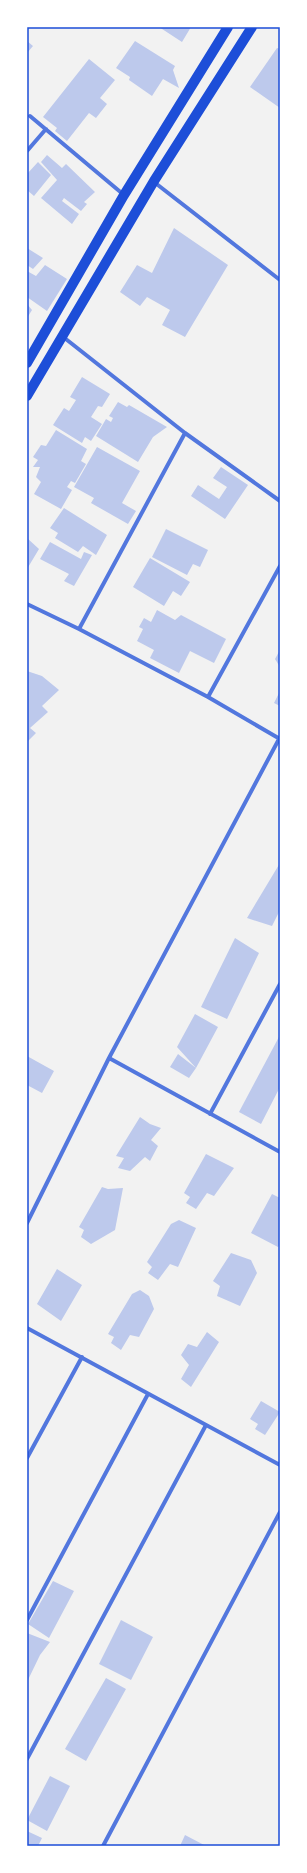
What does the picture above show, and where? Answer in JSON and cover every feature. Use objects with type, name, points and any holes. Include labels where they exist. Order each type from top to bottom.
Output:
[{"type":"main road","points":[[27,363],[124,195],[228,27]]},
{"type":"main road","points":[[27,396],[154,181],[252,27]]},
{"type":"street","points":[[30,116],[124,195]]},
{"type":"street","points":[[27,151],[46,129]]},
{"type":"street","points":[[154,181],[280,280]]},
{"type":"street","points":[[62,336],[185,433],[280,501]]},
{"type":"street","points":[[79,629],[185,433]]},
{"type":"street","points":[[208,697],[280,566]]},
{"type":"street","points":[[27,604],[79,629],[208,697],[280,739],[109,1058],[27,1223]]},
{"type":"street","points":[[210,1114],[280,984]]},
{"type":"street","points":[[109,1058],[280,1152]]},
{"type":"street","points":[[27,1328],[280,1465]]},
{"type":"street","points":[[27,1458],[82,1358]]},
{"type":"street","points":[[27,1620],[148,1394]]},
{"type":"street","points":[[27,1758],[206,1425]]},
{"type":"street","points":[[103,1846],[280,1512]]},
{"type":"building","points":[[159,27],[191,27],[182,42]]},
{"type":"building","points":[[27,41],[33,46],[27,53]]},
{"type":"building","points":[[135,41],[175,66],[173,70],[179,88],[163,79],[152,96],[129,80],[130,77],[116,68]]},
{"type":"building","points":[[277,48],[280,49],[280,108],[250,87]]},
{"type":"building","points":[[89,59],[115,80],[100,98],[107,104],[96,118],[89,113],[67,141],[55,131],[57,128],[43,117]]},
{"type":"building","points":[[47,155],[62,168],[66,164],[95,192],[84,202],[87,204],[81,211],[64,198],[62,201],[79,214],[72,224],[41,198],[57,180],[41,162]]},
{"type":"building","points":[[38,162],[51,175],[34,196],[27,190],[27,174]]},
{"type":"building","points":[[174,228],[228,265],[185,337],[162,325],[170,310],[147,297],[140,306],[120,292],[137,265],[152,273]]},
{"type":"building","points":[[27,248],[43,258],[33,269],[27,265]]},
{"type":"building","points":[[45,265],[67,279],[47,311],[27,297],[27,271],[36,276]]},
{"type":"building","points":[[27,304],[32,310],[27,318]]},
{"type":"building","points":[[82,377],[110,394],[102,407],[98,406],[91,417],[102,424],[91,441],[85,437],[82,443],[53,425],[64,408],[69,411],[76,400],[70,397]]},
{"type":"building","points":[[118,402],[127,407],[129,405],[167,427],[153,437],[138,462],[96,436],[106,419],[111,422],[113,418],[109,416]]},
{"type":"building","points":[[56,430],[87,449],[81,461],[86,464],[75,483],[71,481],[67,487],[72,490],[61,509],[34,494],[41,482],[36,477],[40,467],[33,467],[38,460],[33,457],[41,445],[46,446]]},
{"type":"building","points":[[97,447],[140,471],[122,503],[136,511],[128,524],[91,503],[94,498],[74,487]]},
{"type":"building","points":[[221,467],[248,485],[225,519],[191,496],[198,485],[219,499],[227,487],[213,478]]},
{"type":"building","points":[[64,508],[107,535],[96,555],[83,546],[78,552],[55,538],[58,533],[50,528]]},
{"type":"building","points":[[166,529],[208,550],[200,567],[193,564],[187,575],[152,557]]},
{"type":"building","points":[[27,538],[39,549],[27,569]]},
{"type":"building","points":[[50,542],[81,559],[84,552],[92,555],[74,586],[64,581],[69,574],[40,559]]},
{"type":"building","points":[[150,558],[190,582],[181,596],[173,591],[164,606],[133,587]]},
{"type":"building","points":[[157,610],[175,620],[181,615],[226,639],[214,663],[190,651],[179,673],[150,658],[154,650],[137,641],[143,629],[139,627],[144,618],[151,622]]},
{"type":"building","points":[[280,650],[280,667],[275,659]]},
{"type":"building","points":[[27,671],[42,676],[59,690],[42,706],[48,712],[30,728],[36,733],[27,742]]},
{"type":"building","points":[[280,691],[280,706],[274,703]]},
{"type":"building","points":[[280,863],[280,910],[272,926],[247,918]]},
{"type":"building","points":[[235,938],[259,953],[227,1019],[201,1007]]},
{"type":"building","points":[[195,1014],[218,1027],[196,1068],[177,1047]]},
{"type":"building","points":[[280,1035],[280,1087],[261,1124],[239,1112]]},
{"type":"building","points":[[178,1054],[196,1068],[189,1078],[170,1067]]},
{"type":"building","points":[[27,1056],[54,1071],[42,1093],[27,1085]]},
{"type":"building","points":[[140,1117],[150,1124],[161,1128],[151,1140],[158,1146],[150,1161],[145,1157],[130,1171],[118,1168],[124,1158],[116,1156]]},
{"type":"building","points":[[206,1154],[234,1168],[214,1196],[207,1193],[196,1209],[186,1203],[190,1197],[184,1193]]},
{"type":"building","points":[[102,1187],[108,1189],[123,1188],[115,1230],[91,1244],[81,1237],[84,1230],[79,1227]]},
{"type":"building","points":[[272,1194],[280,1198],[280,1244],[278,1247],[251,1233]]},
{"type":"building","points":[[179,1220],[196,1228],[178,1267],[170,1264],[158,1280],[148,1273],[152,1267],[147,1262],[171,1224]]},
{"type":"building","points":[[231,1253],[251,1260],[257,1273],[240,1306],[217,1296],[220,1286],[213,1281]]},
{"type":"building","points":[[57,1269],[82,1285],[61,1321],[37,1304]]},
{"type":"building","points":[[140,1290],[149,1296],[154,1309],[139,1337],[130,1335],[121,1350],[111,1343],[114,1337],[108,1334],[132,1294]]},
{"type":"building","points":[[207,1332],[219,1342],[191,1387],[181,1379],[189,1365],[181,1355],[188,1344],[197,1347]]},
{"type":"building","points":[[261,1401],[280,1412],[265,1435],[255,1429],[258,1424],[250,1419]]},
{"type":"building","points":[[53,1581],[74,1591],[49,1638],[28,1624]]},
{"type":"building","points":[[121,1620],[153,1637],[131,1680],[99,1664]]},
{"type":"building","points":[[27,1633],[50,1642],[40,1655],[27,1682]]},
{"type":"building","points":[[106,1678],[126,1689],[86,1761],[65,1749]]},
{"type":"building","points":[[50,1776],[70,1786],[47,1831],[27,1820]]},
{"type":"building","points":[[27,1831],[42,1838],[38,1846],[27,1846]]},
{"type":"building","points":[[185,1835],[206,1846],[180,1846]]}]
